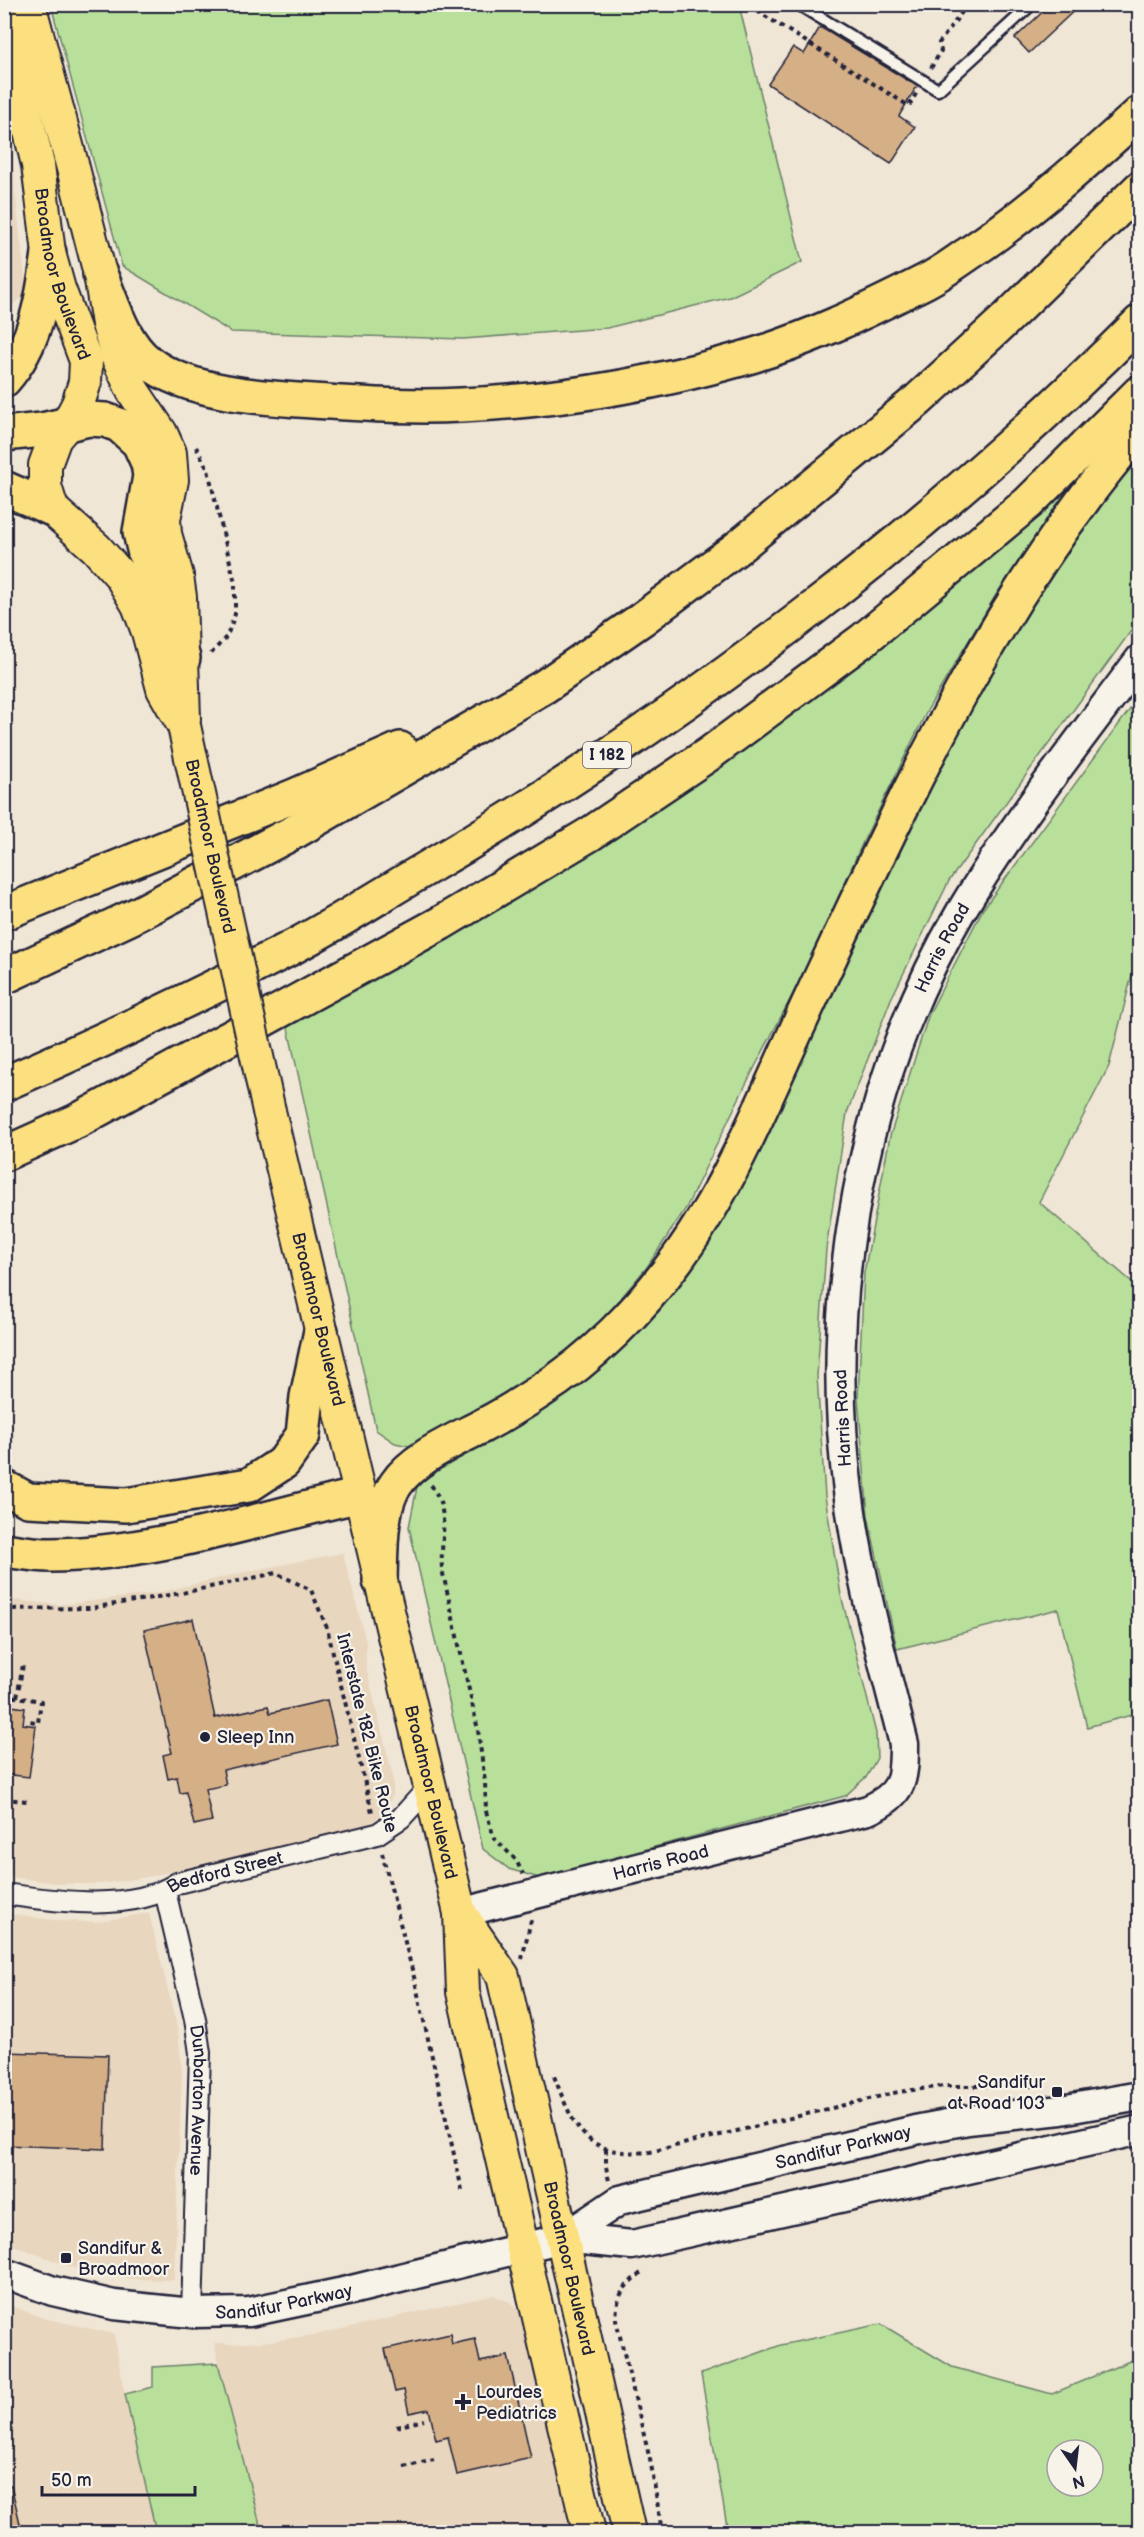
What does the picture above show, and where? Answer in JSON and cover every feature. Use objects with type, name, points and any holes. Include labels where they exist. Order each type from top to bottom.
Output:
[{"type":"highway","points":[[100,274],[129,342],[148,362],[176,378],[191,382],[253,397],[357,404],[459,405],[575,395],[657,380],[743,359],[838,324],[930,279],[995,236],[1067,180],[1140,112]]},
{"type":"highway","points":[[4,977],[134,916],[296,831],[545,686],[642,619],[736,549],[918,400],[1005,321],[1140,188]]},
{"type":"highway","points":[[4,380],[28,346],[38,317],[49,253]]},
{"type":"highway","name":"I 182","points":[[4,1084],[70,1055],[288,949],[470,843],[570,780],[754,651],[857,572],[1038,418],[1140,322]]},
{"type":"highway","points":[[4,1154],[77,1121],[441,923],[590,834],[709,754],[863,640],[1028,503],[1140,392]]},
{"type":"highway","points":[[4,434],[89,419],[105,420],[119,425],[130,433],[144,453],[150,476],[140,532],[145,554],[194,660]]},
{"type":"highway","points":[[380,1581],[382,1520],[395,1484],[423,1459],[544,1389],[591,1353],[637,1308],[677,1259],[735,1162],[906,794],[956,697],[1000,622],[1058,535],[1140,429]]},
{"type":"highway","points":[[4,488],[52,509]]},
{"type":"highway","points":[[4,914],[283,800],[545,686]]},
{"type":"highway","points":[[4,1487],[28,1500],[126,1505],[249,1485],[284,1462],[303,1434],[307,1397],[321,1331]]},
{"type":"highway","points":[[4,1550],[48,1555],[106,1552],[161,1543],[360,1495]]},
{"type":"main road","name":"Broadmoor Boulevard","points":[[29,4],[100,274],[108,324],[117,356],[133,391],[161,433],[170,453],[172,480],[164,519],[165,534],[177,576],[194,660],[184,726]]},
{"type":"main road","name":"Broadmoor Boulevard","points":[[4,23],[38,165],[49,253],[59,289],[86,362],[85,382],[78,404],[68,423],[56,438],[45,465],[45,486],[52,509],[96,548],[120,575],[138,605],[164,689],[184,726],[268,1111],[460,1913],[463,1992],[589,2532]]},
{"type":"main road","name":"Harris Road","points":[[460,1913],[868,1810],[890,1798],[900,1786],[904,1769],[904,1743],[856,1548],[842,1441],[839,1384],[842,1321],[859,1186],[885,1084],[929,974],[959,916],[1015,828],[1140,659]]},
{"type":"main road","name":"Broadmoor Boulevard","points":[[460,1913],[503,1976],[629,2532]]},
{"type":"main road","name":"Sandifur Parkway","points":[[563,2238],[620,2200],[915,2130],[968,2120],[1061,2110],[1140,2096]]},
{"type":"main road","name":"Sandifur Parkway","points":[[4,2273],[54,2291],[86,2299],[153,2310],[192,2313],[249,2312],[339,2293],[563,2238],[632,2245],[1140,2130]]},
{"type":"street","name":"Bedford Street","points":[[4,1894],[72,1902],[120,1900],[165,1891],[177,1883],[377,1834],[401,1818],[429,1787]]},
{"type":"street","name":"Dunbarton Avenue","points":[[165,1891],[195,2019],[200,2053],[192,2313]]},
{"type":"lane","points":[[798,4],[938,90],[1032,4]]},
{"type":"path","points":[[931,68],[941,51],[939,43],[968,4]]},
{"type":"path","points":[[757,11],[909,106],[919,88]]},
{"type":"path","points":[[190,438],[208,470],[235,583],[235,614],[226,636],[194,660]]},
{"type":"path","points":[[429,1483],[442,1506],[445,1529],[441,1551],[442,1569],[478,1730],[485,1782],[486,1811],[494,1838],[516,1860],[524,1876],[529,1897],[532,1913],[522,1958],[524,1969]]},
{"type":"path","name":"Interstate 182 Bike Route","points":[[4,1610],[91,1608],[182,1593],[276,1573],[311,1590],[327,1629],[415,1981],[462,2190]]},
{"type":"path","points":[[17,1697],[23,1665]]},
{"type":"path","points":[[4,1695],[41,1701],[38,1723],[27,1720]]},
{"type":"path","points":[[4,1799],[27,1801]]},
{"type":"path","points":[[553,2074],[566,2107],[584,2137],[601,2148],[632,2154],[650,2152],[898,2092],[944,2086],[1049,2086]]},
{"type":"path","points":[[641,2273],[622,2290],[616,2320],[651,2464],[662,2532]]},
{"type":"path","points":[[396,2427],[424,2420]]},
{"type":"path","points":[[404,2467],[434,2460]]},
{"type":"shaded area","points":[[4,103],[13,143],[15,192],[27,295],[5,309]]},
{"type":"shaded area","points":[[343,1553],[366,1642],[366,1667],[393,1777],[393,1795],[382,1815],[363,1827],[147,1877],[100,1884],[62,1884],[5,1876],[5,1599],[60,1605],[157,1593],[245,1572]]},
{"type":"shaded area","points":[[4,1913],[60,1921],[95,1922],[149,1913],[178,2031],[182,2071],[174,2280],[134,2279],[71,2267],[5,2242]]},
{"type":"shaded area","points":[[493,2295],[510,2302],[522,2314],[574,2532],[262,2532],[214,2343],[272,2341],[320,2334]]},
{"type":"shaded area","points":[[4,2303],[43,2318],[114,2334],[156,2532],[5,2532]]},
{"type":"green space","points":[[51,5],[739,5],[802,262],[730,297],[607,328],[463,339],[231,332],[122,266]]},
{"type":"green space","points":[[1139,454],[1139,620],[949,881],[891,999],[847,1113],[826,1249],[817,1376],[825,1496],[841,1595],[876,1733],[877,1758],[867,1776],[845,1796],[539,1878],[509,1869],[483,1849],[409,1527],[418,1482],[533,1417],[611,1356],[670,1292],[726,1214],[982,676],[1081,526]]},
{"type":"green space","points":[[1092,455],[1066,497],[997,593],[928,709],[862,844],[811,959],[745,1086],[686,1208],[647,1267],[600,1323],[550,1369],[414,1447],[395,1443],[376,1430],[286,1019],[478,914]]},
{"type":"green space","points":[[1139,697],[1139,947],[1109,1066],[1039,1202],[1139,1288],[1139,1713],[1087,1727],[1058,1609],[897,1649],[868,1516],[858,1398],[864,1273],[890,1136],[929,1014],[983,909]]},
{"type":"green space","points":[[881,2324],[952,2367],[1052,2394],[1139,2357],[1139,2532],[728,2532],[701,2374],[781,2345]]},
{"type":"green space","points":[[218,2363],[262,2532],[156,2532],[125,2394],[153,2387],[153,2367]]},
{"type":"building","points":[[1051,4],[1081,4],[1029,53],[1015,38]]},
{"type":"building","points":[[820,27],[917,86],[899,116],[915,127],[891,164],[768,84],[793,47],[804,54]]},
{"type":"building","points":[[193,1619],[215,1718],[268,1706],[270,1713],[327,1700],[337,1744],[223,1770],[226,1785],[205,1789],[212,1821],[194,1825],[186,1792],[180,1793],[177,1777],[168,1779],[163,1755],[172,1753],[144,1630]]},
{"type":"building","points":[[4,1705],[25,1708],[23,1724],[36,1726],[29,1777],[4,1774]]},
{"type":"building","points":[[4,2052],[108,2055],[105,2149],[4,2145]]},
{"type":"building","name":"Lourdes Pediatrics","points":[[450,2334],[452,2344],[475,2339],[480,2362],[508,2356],[531,2458],[457,2475],[448,2437],[436,2440],[429,2409],[409,2413],[404,2390],[395,2392],[385,2349]]},
{"type":"building","points":[[11,2485],[22,2532],[4,2532],[4,2486]]},
{"type":"place","name":"Sleep Inn","points":[[205,1737]]},
{"type":"place","name":"Sandifur at Road 103","points":[[1057,2092]]},
{"type":"place","name":"Sandifur & Broadmoor","points":[[66,2258]]},
{"type":"place","name":"Lourdes Pediatrics","points":[[463,2402]]}]
